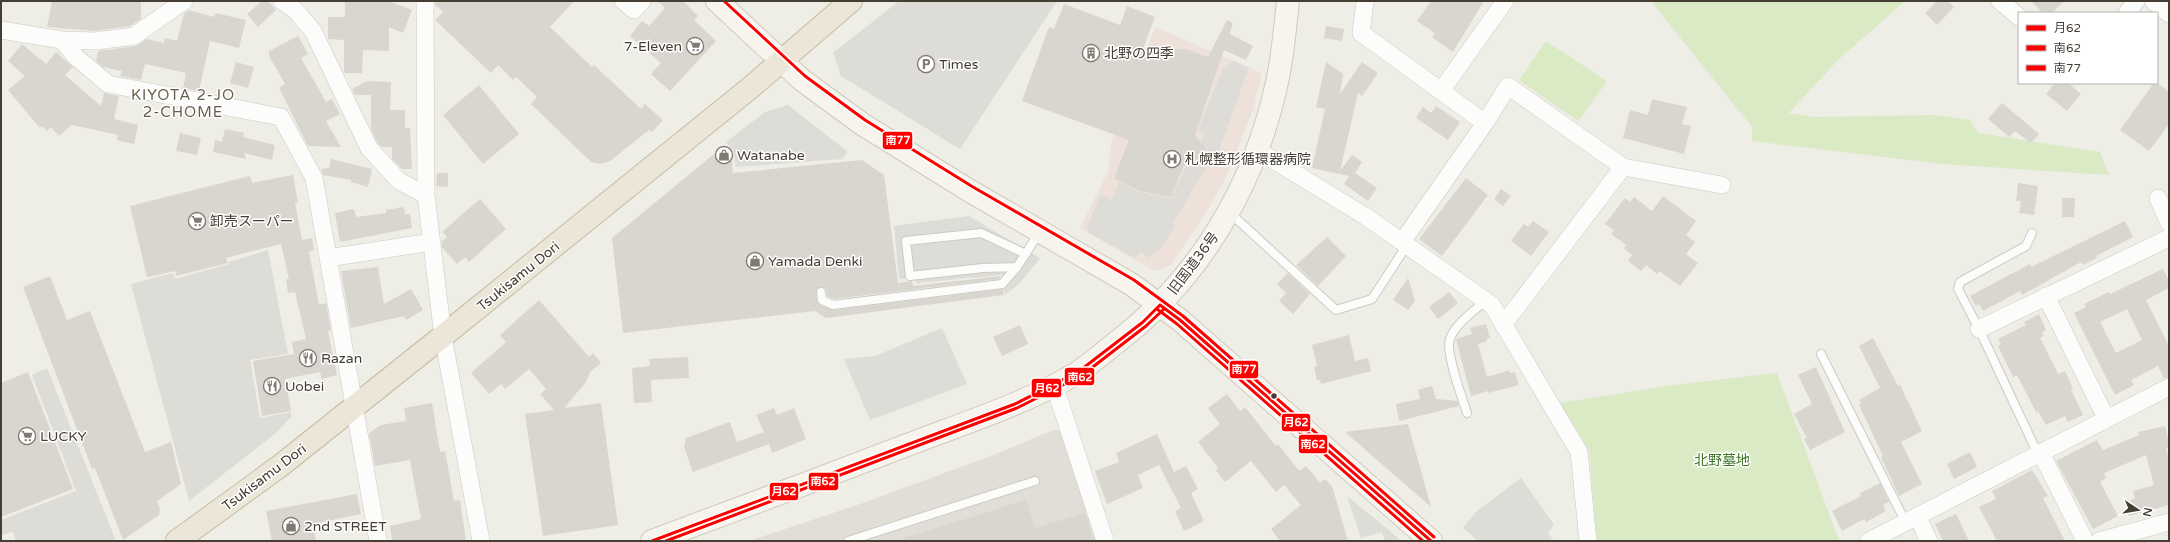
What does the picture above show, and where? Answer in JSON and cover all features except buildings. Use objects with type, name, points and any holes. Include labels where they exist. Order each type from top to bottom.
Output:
[{"type":"highway","name":"Tsukisamu Dori","points":[[177,541],[280,466],[443,336],[750,88],[780,60],[851,1]]},
{"type":"street","points":[[1,30],[40,38],[62,40],[96,41],[134,36],[184,1]]},
{"type":"street","points":[[282,1],[295,10],[313,31],[369,148],[399,181],[426,195]]},
{"type":"street","points":[[425,1],[426,195],[443,336],[481,541]]},
{"type":"street","points":[[623,1],[634,10],[642,1]]},
{"type":"street","points":[[717,1],[802,80],[862,124],[970,191],[1041,230],[1131,284],[1180,320],[1431,541]]},
{"type":"street","name":"旧国道36号","points":[[652,541],[1015,404],[1078,372],[1143,322],[1186,276],[1229,212],[1257,150],[1277,83],[1283,54],[1288,1]]},
{"type":"street","points":[[1365,1],[1361,33],[1485,123]]},
{"type":"street","points":[[1440,90],[1506,1]]},
{"type":"street","points":[[2128,12],[2136,1]]},
{"type":"street","points":[[2154,1],[2169,14]]},
{"type":"street","points":[[62,40],[76,57],[108,84],[281,117],[314,178],[353,408],[378,541]]},
{"type":"street","points":[[1405,243],[1508,86],[1623,167],[1722,185]]},
{"type":"street","points":[[1257,150],[1366,216],[1492,306],[1579,452],[1588,541]]},
{"type":"street","points":[[1503,325],[1623,167]]},
{"type":"street","points":[[2158,198],[2169,223]]},
{"type":"street","points":[[1979,328],[2169,238]]},
{"type":"street","points":[[328,258],[432,242]]},
{"type":"street","points":[[2046,296],[2106,418]]},
{"type":"street","points":[[1054,384],[1105,541]]},
{"type":"street","points":[[1870,541],[2040,454],[2106,418],[2169,387]]},
{"type":"street","points":[[2040,454],[2085,541]]},
{"type":"street","points":[[1912,520],[1929,541]]},
{"type":"street","points":[[2099,541],[2169,522]]},
{"type":"lane","points":[[1229,212],[1336,310],[1372,299],[1405,243]]},
{"type":"lane","points":[[821,292],[822,300],[833,305],[1002,284],[1017,267],[1041,230]]},
{"type":"lane","points":[[2032,232],[2026,246],[1960,282],[1958,290],[1979,328],[2040,454]]},
{"type":"lane","points":[[1017,267],[982,268],[910,276],[906,241],[981,233],[1026,254]]},
{"type":"lane","points":[[1466,413],[1449,351],[1449,340],[1455,329],[1485,300]]},
{"type":"lane","points":[[1821,354],[1912,520]]},
{"type":"lane","points":[[848,541],[1035,481]]},
{"type":"shaded area","name":"Times","points":[[899,1],[1057,1],[960,149],[841,76],[833,53]]},
{"type":"shaded area","name":"札幌整形循環器病院","points":[[1155,27],[1262,73],[1253,110],[1224,182],[1205,214],[1170,266],[1159,270],[1153,270],[1080,228],[1108,172],[1111,143]]},
{"type":"shaded area","points":[[1233,61],[1249,68],[1218,153],[1215,152],[1173,223],[1175,225],[1162,247],[1148,258],[1141,252],[1135,258],[1089,233],[1087,228],[1101,193],[1112,200],[1119,182],[1139,192],[1171,199],[1186,167],[1200,163],[1206,156],[1206,151],[1201,143],[1204,133],[1198,130],[1222,70]]},
{"type":"shaded area","points":[[788,105],[848,152],[842,159],[736,167],[733,150],[726,142],[765,112]]},
{"type":"shaded area","points":[[969,216],[1040,258],[1020,283],[1005,295],[1002,275],[916,283],[914,278],[899,279],[894,226]]},
{"type":"shaded area","points":[[268,250],[288,354],[250,360],[260,418],[291,412],[291,417],[277,432],[189,501],[131,284],[173,273],[175,279],[229,264],[229,262]]},
{"type":"shaded area","points":[[942,328],[967,384],[870,420],[844,359],[875,356]]},
{"type":"shaded area","points":[[47,368],[116,541],[16,541],[13,532],[1,535],[1,520],[76,491],[32,375]]},
{"type":"shaded area","points":[[1053,430],[1063,430],[1097,541],[749,541],[860,504],[996,454]]},
{"type":"shaded area","points":[[1521,478],[1554,525],[1548,533],[1554,541],[1478,541],[1463,528],[1477,511]]},
{"type":"shaded area","points":[[1347,496],[1401,541],[1385,541],[1382,532],[1361,538]]},
{"type":"green space","points":[[1651,1],[1905,1],[1838,60],[1789,113],[1814,117],[1935,115],[1970,120],[1978,133],[2100,152],[2109,175],[1942,164],[1752,141],[1752,127]]},
{"type":"green space","points":[[1546,41],[1607,81],[1578,121],[1519,80]]},
{"type":"green space","name":"北野墓地","points":[[1777,373],[1839,541],[1597,541],[1589,450],[1560,403],[1673,385]]},
{"type":"transit line","name":"南77","points":[[724,1],[805,76],[865,120],[973,187],[1134,280],[1183,316],[1434,537]]},
{"type":"transit line","name":"月62","points":[[1160,305],[1180,320],[1431,541]]},
{"type":"transit line","name":"月62","points":[[652,541],[1015,404],[1078,372],[1143,322],[1160,305]]},
{"type":"transit line","name":"南62","points":[[1157,309],[1177,324],[1423,541]]},
{"type":"transit line","name":"南62","points":[[666,541],[1017,408],[1081,376],[1146,326],[1164,309]]},
{"type":"place","name":"7-Eleven","points":[[695,46]]},
{"type":"place","name":"北野の四季","points":[[1091,53]]},
{"type":"place","name":"Times","points":[[926,64]]},
{"type":"place","name":"Watanabe","points":[[724,155]]},
{"type":"place","name":"札幌整形循環器病院","points":[[1172,159]]},
{"type":"place","name":"卸売スーパー","points":[[197,221]]},
{"type":"place","name":"Yamada Denki","points":[[755,261]]},
{"type":"place","name":"Razan","points":[[308,358]]},
{"type":"place","name":"Uobei","points":[[272,386]]},
{"type":"place","name":"LUCKY","points":[[27,436]]},
{"type":"place","name":"2nd STREET","points":[[291,526]]},
{"type":"district","name":"KIYOTA 2-JO 2-CHOME","points":[[183,104]]}]
